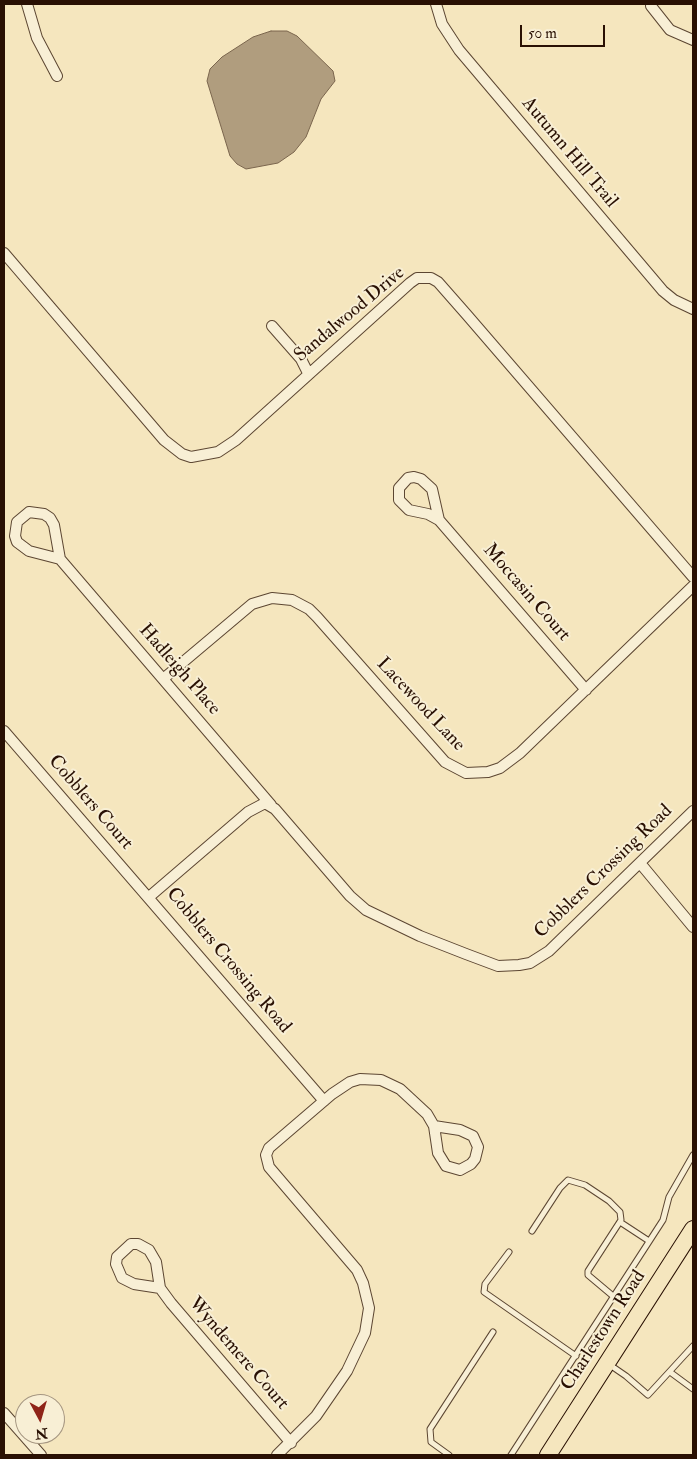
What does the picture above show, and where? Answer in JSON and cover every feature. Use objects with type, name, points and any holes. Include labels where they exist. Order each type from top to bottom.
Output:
[{"type":"main road","name":"Charlestown Road","points":[[548,1455],[693,1228]]},
{"type":"street","points":[[27,4],[38,38],[57,76]]},
{"type":"street","name":"Autumn Hill Trail","points":[[436,4],[442,24],[472,64],[663,291],[674,300],[693,309]]},
{"type":"street","points":[[651,6],[670,30],[693,40]]},
{"type":"street","name":"Sandalwood Drive","points":[[4,253],[164,440],[182,454],[191,457],[218,452],[236,440],[410,282],[417,278],[431,278],[438,282],[467,315],[693,577]]},
{"type":"street","points":[[272,326],[301,359],[308,373]]},
{"type":"street","name":"Moccasin Court","points":[[440,520],[403,506],[398,495],[402,482],[414,477],[428,483],[432,489],[440,520],[586,690]]},
{"type":"street","points":[[29,512],[37,512],[50,518],[54,525],[60,559],[37,554],[22,548],[15,536],[15,529],[22,516],[29,512]]},
{"type":"street","name":"Hadleigh Place","points":[[60,559],[271,805]]},
{"type":"street","name":"Lacewood Lane","points":[[163,679],[252,604],[272,598],[292,600],[310,609],[445,762],[466,773],[488,772],[510,761],[693,586]]},
{"type":"street","name":"Cobblers Court","points":[[4,731],[149,897]]},
{"type":"street","name":"Cobblers Crossing Road","points":[[324,1101],[149,897],[256,806],[265,803],[271,805],[350,896],[366,910],[420,936],[498,966],[530,963],[549,951],[693,811]]},
{"type":"street","points":[[640,863],[693,927]]},
{"type":"street","points":[[277,1455],[324,1406],[361,1346],[368,1320],[367,1295],[357,1270],[266,1161],[266,1155],[273,1143],[324,1101],[350,1082],[371,1078],[381,1080],[400,1089],[415,1101],[434,1126],[438,1153],[446,1166],[460,1170],[471,1164],[475,1159],[478,1147],[473,1136],[460,1130],[434,1126]]},
{"type":"street","name":"Wyndemere Court","points":[[160,1288],[134,1284],[122,1278],[116,1264],[121,1252],[131,1244],[138,1244],[149,1250],[156,1262],[160,1288],[170,1303],[290,1442]]},
{"type":"street","points":[[4,1412],[42,1455]]},
{"type":"lane","points":[[511,1455],[663,1220],[669,1196],[693,1155]]},
{"type":"lane","points":[[532,1231],[560,1188],[568,1180],[585,1186],[609,1201],[620,1212],[620,1222],[588,1271],[590,1279],[613,1296]]},
{"type":"lane","points":[[620,1222],[649,1241]]},
{"type":"lane","points":[[509,1252],[485,1284],[484,1292],[576,1356]]},
{"type":"lane","points":[[449,1455],[431,1442],[430,1429],[493,1332]]},
{"type":"lane","points":[[607,1363],[648,1395],[693,1346]]},
{"type":"lane","points":[[670,1372],[693,1389]]},
{"type":"shaded area","points":[[271,31],[287,31],[297,36],[333,71],[335,81],[321,99],[306,137],[294,152],[278,163],[246,169],[237,164],[230,156],[207,81],[210,69],[222,57],[253,37]]}]
